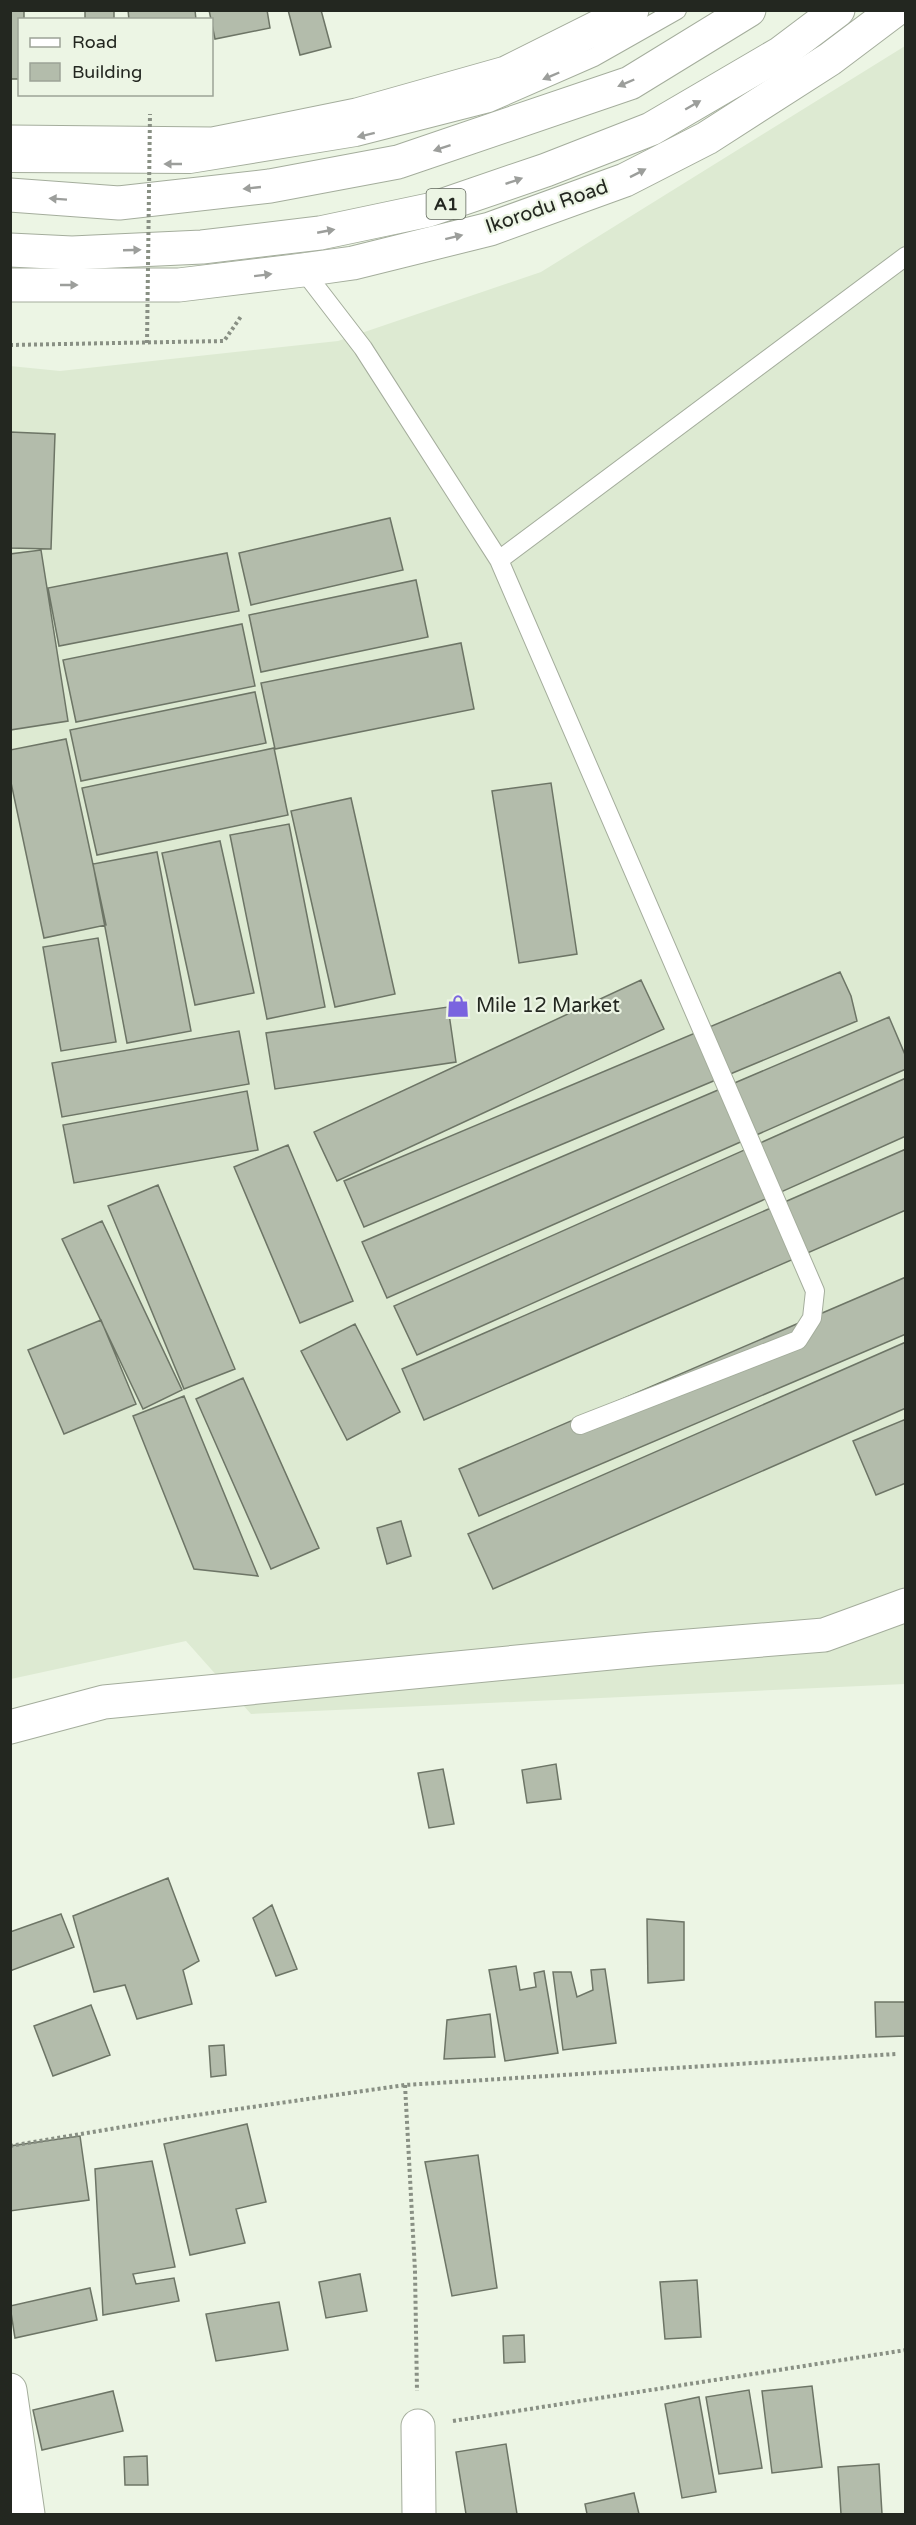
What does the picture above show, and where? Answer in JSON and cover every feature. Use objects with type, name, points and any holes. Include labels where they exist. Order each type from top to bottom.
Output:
[{"type":"main road","points":[[10,142],[213,144],[357,116],[506,73],[632,10]]},
{"type":"main road","points":[[10,195],[119,203],[270,186],[398,162],[630,83],[748,10]]},
{"type":"main road","name":"Ikorodu Road","points":[[10,250],[72,253],[202,247],[320,233],[429,210],[546,170],[651,129],[781,53],[838,10]]},
{"type":"main road","name":"Ikorodu Road","points":[[10,285],[179,285],[353,263],[489,229],[625,180],[707,138],[830,59],[896,10]]},
{"type":"main road","points":[[10,1727],[104,1702],[652,1648],[824,1635],[906,1605]]},
{"type":"main road","points":[[10,2390],[28,2514]]},
{"type":"main road","points":[[418,2426],[419,2514]]},
{"type":"lane","points":[[10,163],[190,164],[356,137],[489,103],[594,57],[677,10]]},
{"type":"lane","points":[[500,560],[906,256]]},
{"type":"lane","points":[[303,270],[363,348],[500,560],[815,1291],[812,1318],[798,1340],[580,1425]]},
{"type":"path","points":[[147,342],[150,114]]},
{"type":"path","points":[[10,345],[224,341]]},
{"type":"path","points":[[10,2146],[169,2119],[405,2085],[896,2054]]},
{"type":"path","points":[[405,2085],[415,2271],[418,2426],[906,2350]]},
{"type":"shaded area","name":"Mile 12 Market","points":[[905,46],[905,1684],[251,1714],[186,1641],[11,1679],[10,366],[60,371],[338,341],[541,272]]},
{"type":"building","points":[[10,10],[24,10],[24,18],[18,18],[18,79],[10,79]]},
{"type":"building","points":[[85,10],[114,10],[114,18],[85,18]]},
{"type":"building","points":[[128,10],[195,10],[196,18],[129,18]]},
{"type":"building","points":[[209,10],[267,10],[270,28],[215,39],[213,18],[211,18]]},
{"type":"building","points":[[288,10],[321,10],[331,47],[300,55]]},
{"type":"building","points":[[10,432],[55,434],[51,549],[10,548]]},
{"type":"building","points":[[390,518],[403,570],[251,605],[239,553]]},
{"type":"building","points":[[41,550],[68,721],[10,730],[10,554]]},
{"type":"building","points":[[227,553],[239,611],[59,646],[48,588]]},
{"type":"building","points":[[416,580],[428,637],[261,672],[249,615]]},
{"type":"building","points":[[242,624],[255,686],[76,722],[63,660]]},
{"type":"building","points":[[461,643],[474,709],[275,749],[261,683]]},
{"type":"building","points":[[255,692],[266,743],[81,781],[70,730]]},
{"type":"building","points":[[66,739],[106,925],[44,938],[10,778],[10,750]]},
{"type":"building","points":[[274,748],[288,815],[97,855],[82,788]]},
{"type":"building","points":[[551,783],[577,954],[519,963],[492,791]]},
{"type":"building","points":[[351,798],[395,994],[335,1007],[291,811]]},
{"type":"building","points":[[289,824],[325,1007],[267,1019],[230,835]]},
{"type":"building","points":[[220,841],[254,993],[195,1005],[162,853]]},
{"type":"building","points":[[157,852],[191,1031],[127,1043],[93,864]]},
{"type":"building","points":[[98,938],[116,1042],[61,1051],[43,947]]},
{"type":"building","points":[[840,972],[851,996],[857,1021],[364,1227],[344,1181]]},
{"type":"building","points":[[641,980],[664,1029],[337,1181],[314,1132]]},
{"type":"building","points":[[448,1007],[456,1062],[275,1089],[266,1033]]},
{"type":"building","points":[[889,1017],[906,1057],[906,1069],[387,1298],[362,1242]]},
{"type":"building","points":[[239,1031],[249,1084],[62,1117],[52,1063]]},
{"type":"building","points":[[906,1078],[906,1136],[417,1355],[394,1306]]},
{"type":"building","points":[[247,1091],[258,1150],[74,1183],[63,1125]]},
{"type":"building","points":[[288,1145],[353,1301],[300,1323],[234,1167]]},
{"type":"building","points":[[906,1149],[906,1210],[424,1420],[402,1369]]},
{"type":"building","points":[[158,1185],[235,1369],[184,1389],[108,1206]]},
{"type":"building","points":[[102,1221],[182,1390],[143,1409],[62,1239]]},
{"type":"building","points":[[906,1277],[906,1334],[479,1516],[459,1469]]},
{"type":"building","points":[[101,1320],[136,1404],[64,1434],[28,1350]]},
{"type":"building","points":[[355,1324],[400,1412],[347,1440],[301,1351]]},
{"type":"building","points":[[906,1342],[906,1408],[493,1589],[468,1534]]},
{"type":"building","points":[[243,1378],[319,1548],[271,1569],[196,1399]]},
{"type":"building","points":[[184,1396],[258,1576],[194,1569],[133,1416]]},
{"type":"building","points":[[906,1419],[906,1483],[876,1495],[853,1441]]},
{"type":"building","points":[[401,1521],[411,1556],[387,1564],[377,1528]]},
{"type":"building","points":[[556,1764],[561,1799],[527,1803],[522,1770]]},
{"type":"building","points":[[443,1769],[454,1824],[429,1828],[418,1773]]},
{"type":"building","points":[[168,1878],[199,1961],[183,1970],[192,2004],[137,2019],[125,1985],[94,1992],[73,1916]]},
{"type":"building","points":[[272,1905],[297,1969],[276,1976],[253,1918]]},
{"type":"building","points":[[61,1914],[74,1947],[10,1971],[10,1932]]},
{"type":"building","points":[[647,1919],[684,1922],[684,1980],[648,1983]]},
{"type":"building","points":[[516,1966],[520,1990],[536,1987],[534,1973],[544,1971],[558,2053],[505,2061],[489,1970]]},
{"type":"building","points":[[605,1969],[616,2043],[563,2050],[553,1972],[571,1972],[577,1997],[593,1990],[591,1970]]},
{"type":"building","points":[[875,2002],[906,2002],[906,2036],[876,2037]]},
{"type":"building","points":[[91,2005],[110,2055],[53,2076],[34,2026]]},
{"type":"building","points":[[490,2014],[495,2057],[444,2059],[447,2020]]},
{"type":"building","points":[[224,2045],[226,2075],[211,2077],[209,2046]]},
{"type":"building","points":[[247,2124],[266,2202],[236,2209],[245,2243],[190,2255],[164,2144]]},
{"type":"building","points":[[80,2136],[89,2200],[10,2211],[10,2146]]},
{"type":"building","points":[[478,2155],[497,2288],[452,2296],[425,2162]]},
{"type":"building","points":[[152,2161],[175,2267],[133,2274],[136,2284],[174,2278],[179,2301],[103,2315],[95,2169]]},
{"type":"building","points":[[360,2274],[367,2311],[326,2318],[319,2282]]},
{"type":"building","points":[[697,2280],[701,2337],[665,2339],[660,2282]]},
{"type":"building","points":[[90,2288],[97,2320],[15,2338],[10,2306]]},
{"type":"building","points":[[279,2302],[288,2350],[216,2361],[206,2314]]},
{"type":"building","points":[[524,2335],[525,2362],[504,2363],[503,2336]]},
{"type":"building","points":[[812,2386],[822,2467],[772,2473],[762,2391]]},
{"type":"building","points":[[749,2390],[762,2468],[719,2474],[706,2397]]},
{"type":"building","points":[[113,2391],[123,2431],[42,2450],[33,2410]]},
{"type":"building","points":[[699,2397],[716,2492],[682,2498],[665,2404]]},
{"type":"building","points":[[506,2444],[517,2514],[466,2514],[456,2452]]},
{"type":"building","points":[[147,2456],[148,2485],[125,2485],[124,2457]]},
{"type":"building","points":[[879,2464],[882,2514],[841,2514],[838,2467]]},
{"type":"building","points":[[634,2493],[639,2514],[587,2514],[585,2504]]},
{"type":"place","name":"Mile 12 Market","points":[[458,1006]]}]
